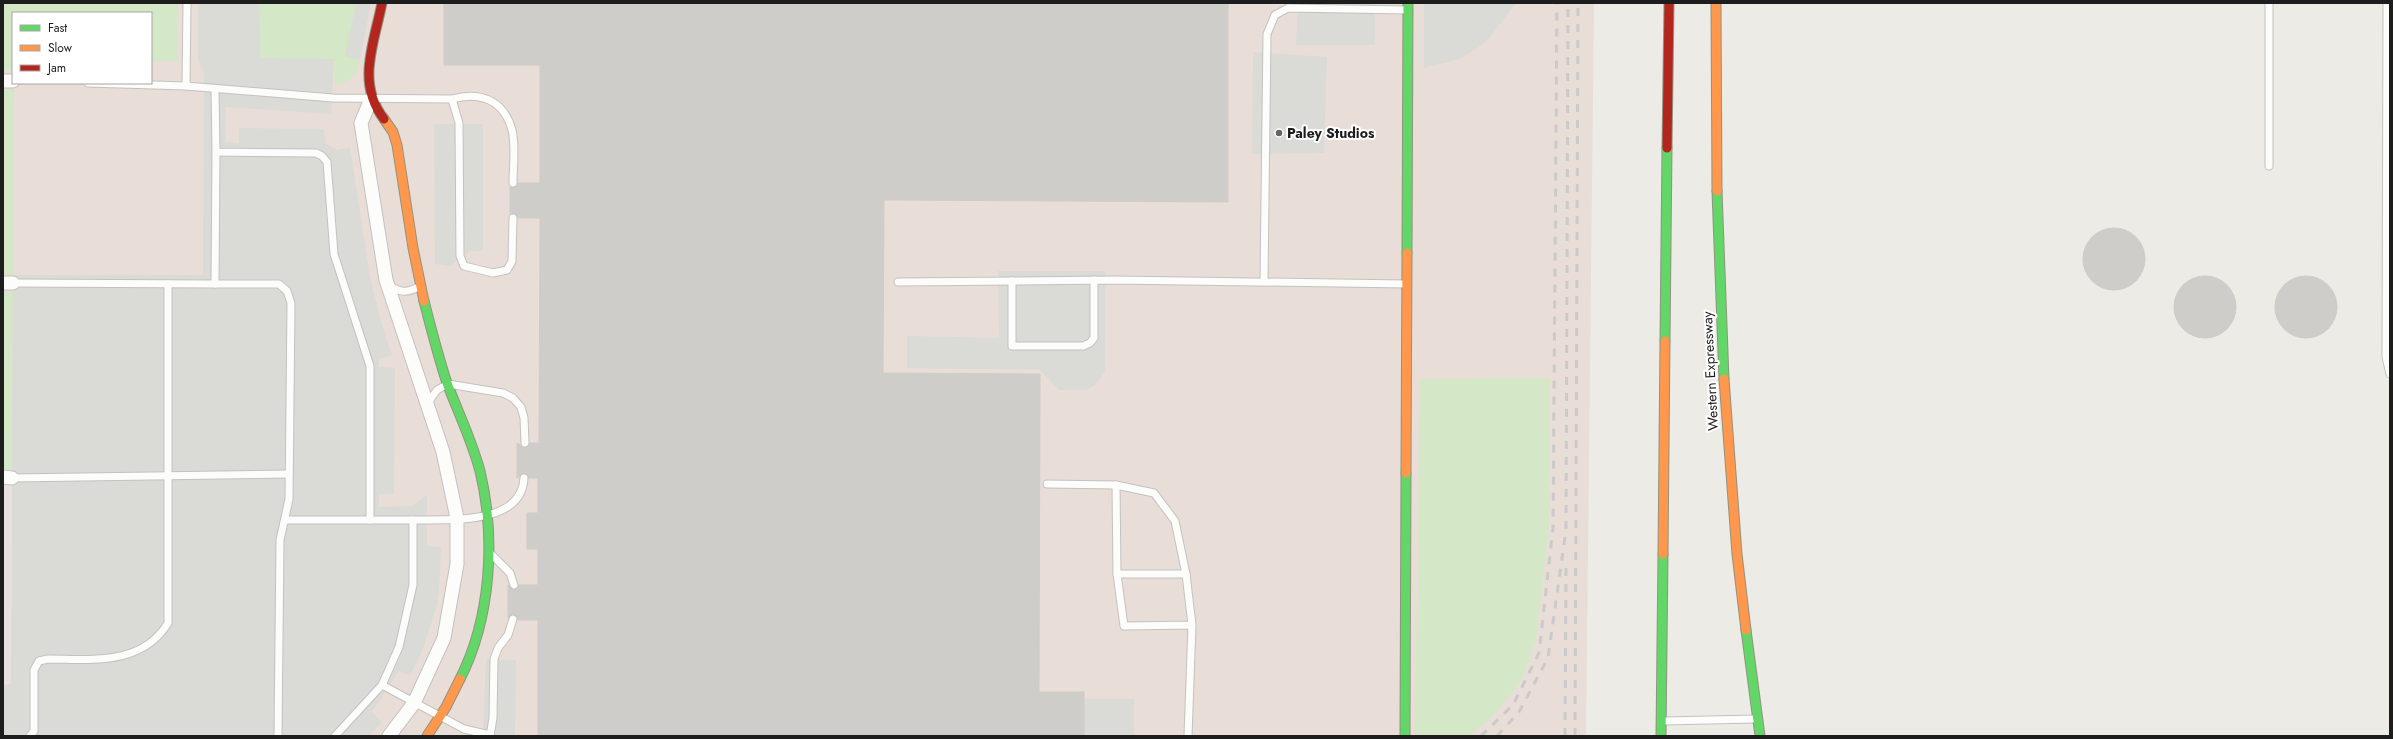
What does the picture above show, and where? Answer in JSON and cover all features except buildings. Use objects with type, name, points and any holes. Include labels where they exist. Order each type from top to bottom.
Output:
[{"type":"main road","points":[[382,3],[370,62],[369,79],[371,99],[395,135],[420,286],[438,357],[468,433],[480,472],[488,515],[489,552],[484,603],[477,636],[462,679],[441,717],[427,736]]},
{"type":"main road","points":[[1661,736],[1669,3]]},
{"type":"main road","name":"Western Expressway","points":[[1716,3],[1716,182],[1722,329],[1735,521],[1760,736]]},
{"type":"main road","points":[[1405,736],[1408,6]]},
{"type":"street","points":[[371,99],[361,123],[388,285],[443,452],[457,518],[457,564],[444,638],[414,703],[389,736]]},
{"type":"lane","points":[[186,86],[187,3]]},
{"type":"lane","points":[[2269,3],[2269,166]]},
{"type":"lane","points":[[2387,3],[2386,357],[2390,374]]},
{"type":"lane","points":[[1264,281],[1267,34],[1275,15],[1288,8],[1408,6]]},
{"type":"lane","points":[[121,84],[186,86],[333,98],[452,100],[465,96],[478,95],[497,104],[512,131],[513,183]]},
{"type":"lane","points":[[215,89],[215,284]]},
{"type":"lane","points":[[452,100],[459,123],[460,256],[464,266],[475,270],[493,273],[507,270],[512,261],[513,218]]},
{"type":"lane","points":[[216,152],[316,153],[322,156],[327,162],[334,254],[370,366],[370,520]]},
{"type":"lane","points":[[1012,281],[1012,346],[1083,346],[1090,344],[1094,338],[1094,280]]},
{"type":"lane","points":[[898,282],[1094,280],[1407,284]]},
{"type":"lane","points":[[8,283],[279,284],[287,291],[291,303],[289,499],[280,540],[278,736]]},
{"type":"lane","points":[[30,736],[34,731],[34,670],[39,662],[48,659],[110,659],[130,654],[160,636],[168,623],[168,284]]},
{"type":"lane","points":[[388,285],[399,292],[412,291],[420,286]]},
{"type":"lane","points":[[428,404],[437,390],[448,384],[503,392],[513,398],[521,407],[524,418],[525,443]]},
{"type":"lane","points":[[8,477],[289,474]]},
{"type":"lane","points":[[285,520],[413,520],[488,515],[501,511],[519,498],[522,492],[524,478]]},
{"type":"lane","points":[[1047,484],[1116,485],[1154,493],[1175,521],[1186,574],[1192,625],[1188,736]]},
{"type":"lane","points":[[1116,485],[1117,574],[1124,626],[1192,625]]},
{"type":"lane","points":[[336,736],[382,685],[398,647],[407,616],[413,585],[413,520]]},
{"type":"lane","points":[[489,552],[510,573],[514,585]]},
{"type":"lane","points":[[1117,574],[1186,574]]},
{"type":"lane","points":[[382,685],[464,729],[490,735],[493,718],[494,659],[498,648],[508,635],[513,620]]},
{"type":"lane","points":[[1661,721],[1758,719]]},
{"type":"shaded area","points":[[3,3],[1594,3],[1586,736],[3,736],[3,685],[11,684],[12,470],[3,469]]},
{"type":"shaded area","points":[[198,3],[259,3],[260,58],[334,59],[331,114],[226,107],[225,142],[239,143],[239,128],[324,129],[325,143],[336,150],[350,147],[370,277],[380,318],[392,355],[379,359],[379,367],[395,368],[394,494],[379,494],[379,507],[412,506],[427,495],[427,546],[441,547],[437,605],[423,649],[410,676],[399,671],[372,712],[382,722],[369,736],[3,736],[3,685],[11,684],[13,275],[203,275],[204,73],[198,59]]},
{"type":"shaded area","points":[[356,3],[371,3],[360,60],[345,56]]},
{"type":"shaded area","points":[[1298,3],[1375,3],[1375,45],[1296,45]]},
{"type":"shaded area","points":[[1424,3],[1516,3],[1486,42],[1462,58],[1424,68]]},
{"type":"shaded area","points":[[1253,52],[1327,57],[1324,153],[1252,154]]},
{"type":"shaded area","points":[[434,124],[483,124],[483,251],[470,251],[449,266],[435,264]]},
{"type":"shaded area","points":[[998,271],[1105,271],[1105,371],[1098,382],[1087,390],[1059,390],[1040,370],[907,368],[907,336],[999,338]]},
{"type":"shaded area","points":[[3,484],[12,484],[11,685],[3,685]]},
{"type":"shaded area","points":[[486,659],[516,660],[515,736],[483,736]]},
{"type":"shaded area","points":[[1084,699],[1134,699],[1134,736],[1084,736]]},
{"type":"green space","points":[[3,3],[178,3],[178,61],[152,61],[152,12],[12,12],[12,70],[3,70]]},
{"type":"green space","points":[[259,3],[356,3],[345,56],[360,60],[355,74],[345,82],[335,84],[333,59],[259,59]]},
{"type":"green space","points":[[3,89],[14,89],[13,275],[3,275]]},
{"type":"green space","points":[[3,292],[13,292],[12,470],[3,469]]},
{"type":"green space","points":[[1550,378],[1550,516],[1536,641],[1520,683],[1490,719],[1469,736],[1415,736],[1420,379]]},
{"type":"railway","points":[[1481,736],[1513,705],[1539,653],[1553,528],[1557,3]]},
{"type":"railway","points":[[1497,736],[1519,712],[1548,658],[1566,530],[1568,3]]},
{"type":"railway","points":[[1575,736],[1578,3]]},
{"type":"railway","points":[[1565,736],[1566,564]]},
{"type":"traffic: fast","points":[[1407,253],[1408,3]]},
{"type":"traffic: fast","points":[[1665,341],[1667,148]]},
{"type":"traffic: fast","points":[[1717,191],[1724,379]]},
{"type":"traffic: fast","points":[[424,301],[447,383],[477,460],[485,497],[488,523],[488,577],[484,604],[478,630],[460,679]]},
{"type":"traffic: fast","points":[[1405,736],[1406,473]]},
{"type":"traffic: fast","points":[[1661,736],[1663,554]]},
{"type":"traffic: fast","points":[[1746,630],[1760,736]]},
{"type":"traffic: slow","points":[[1716,3],[1717,191]]},
{"type":"traffic: slow","points":[[384,119],[393,132],[397,145],[413,248],[424,301]]},
{"type":"traffic: slow","points":[[1406,473],[1407,253]]},
{"type":"traffic: slow","points":[[1663,554],[1665,341]]},
{"type":"traffic: slow","points":[[1724,379],[1737,554],[1746,630]]},
{"type":"traffic: slow","points":[[427,736],[446,707],[460,679]]},
{"type":"traffic: jam","points":[[382,3],[372,48],[369,77],[371,91],[376,105],[384,119]]},
{"type":"traffic: jam","points":[[1667,148],[1669,3]]},
{"type":"place","name":"Paley Studios","points":[[1279,133]]}]
